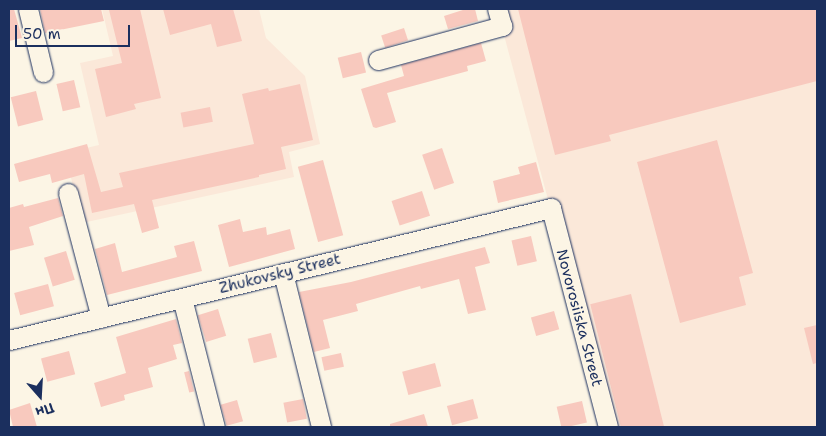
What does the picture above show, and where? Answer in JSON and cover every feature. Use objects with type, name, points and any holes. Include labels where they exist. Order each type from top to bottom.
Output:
[{"type":"street","points":[[28,9],[43,72]]},
{"type":"street","points":[[378,60],[502,26],[497,9]]},
{"type":"street","points":[[68,193],[101,318]]},
{"type":"street","name":"Zhukovsky Street","points":[[9,340],[551,208]]},
{"type":"street","name":"Novorosiiska Street","points":[[551,208],[608,427]]},
{"type":"street","points":[[283,274],[321,427]]},
{"type":"street","points":[[182,298],[215,427]]},
{"type":"shaded area","points":[[102,9],[259,9],[266,38],[305,76],[320,144],[289,152],[294,177],[82,223],[65,153],[99,145],[80,63],[113,56]]},
{"type":"shaded area","points":[[497,9],[817,9],[817,427],[609,427]]},
{"type":"building","points":[[9,9],[14,9],[22,38],[9,41]]},
{"type":"building","points":[[40,9],[101,9],[104,21],[45,33]]},
{"type":"building","points":[[140,9],[161,98],[134,104],[136,109],[106,117],[95,69],[122,63],[109,10]]},
{"type":"building","points":[[163,9],[233,9],[242,41],[217,47],[211,24],[170,35]]},
{"type":"building","points":[[466,9],[475,9],[478,21],[448,29],[444,16]]},
{"type":"building","points":[[518,9],[817,9],[817,81],[609,135],[611,141],[555,155]]},
{"type":"building","points":[[404,28],[408,40],[385,48],[381,35]]},
{"type":"building","points":[[481,43],[486,61],[467,66],[468,71],[387,93],[396,122],[376,128],[373,127],[361,89],[404,76],[401,65]]},
{"type":"building","points":[[361,52],[366,72],[343,78],[338,58]]},
{"type":"building","points":[[74,80],[80,107],[63,111],[56,84]]},
{"type":"building","points":[[300,84],[313,140],[281,147],[286,169],[259,175],[259,177],[152,200],[159,228],[142,233],[134,204],[92,213],[84,174],[52,183],[50,174],[19,182],[14,164],[87,144],[101,192],[123,187],[119,173],[254,144],[242,94],[268,88],[269,91]]},
{"type":"building","points":[[36,91],[43,120],[18,126],[11,97]]},
{"type":"building","points":[[210,107],[213,122],[183,127],[181,113]]},
{"type":"building","points":[[717,140],[753,273],[739,277],[746,305],[680,323],[637,162]]},
{"type":"building","points":[[442,148],[454,183],[434,190],[422,155]]},
{"type":"building","points":[[323,160],[343,235],[318,242],[298,167]]},
{"type":"building","points":[[536,162],[544,192],[498,203],[493,181],[520,174],[518,167]]},
{"type":"building","points":[[422,191],[430,216],[400,226],[392,201]]},
{"type":"building","points":[[58,198],[63,216],[29,227],[34,245],[9,251],[9,208],[23,204],[24,207]]},
{"type":"building","points":[[240,219],[243,232],[266,227],[267,235],[290,229],[295,249],[229,267],[218,225]]},
{"type":"building","points":[[531,236],[537,261],[517,266],[512,240]]},
{"type":"building","points":[[194,241],[202,271],[107,295],[95,249],[115,243],[122,272],[177,257],[174,246]]},
{"type":"building","points":[[485,247],[490,263],[475,267],[486,310],[468,314],[459,279],[421,289],[420,286],[356,304],[358,311],[323,320],[330,348],[314,352],[299,292],[351,282]]},
{"type":"building","points":[[66,251],[75,280],[53,286],[44,258]]},
{"type":"building","points":[[48,284],[54,306],[20,315],[14,293]]},
{"type":"building","points":[[631,294],[664,427],[621,427],[590,304]]},
{"type":"building","points":[[218,309],[226,336],[206,342],[198,315]]},
{"type":"building","points":[[554,311],[559,329],[536,336],[531,318]]},
{"type":"building","points":[[176,319],[182,343],[173,345],[177,359],[148,368],[153,387],[124,395],[125,400],[101,407],[94,383],[126,373],[116,337]]},
{"type":"building","points":[[817,325],[817,363],[813,364],[804,328]]},
{"type":"building","points":[[271,333],[277,357],[254,363],[248,339]]},
{"type":"building","points":[[69,351],[75,374],[47,382],[41,359]]},
{"type":"building","points":[[341,353],[344,367],[324,371],[321,357]]},
{"type":"building","points":[[435,363],[441,386],[408,395],[402,372]]},
{"type":"building","points":[[189,371],[194,391],[189,393],[184,372]]},
{"type":"building","points":[[303,399],[307,419],[287,422],[283,403]]},
{"type":"building","points":[[473,399],[478,418],[452,425],[447,406]]},
{"type":"building","points":[[237,400],[243,421],[227,426],[221,405]]},
{"type":"building","points":[[582,401],[587,422],[561,427],[557,407]]},
{"type":"building","points":[[30,403],[37,427],[13,427],[9,410]]},
{"type":"building","points":[[424,414],[428,427],[390,427],[390,424]]}]
